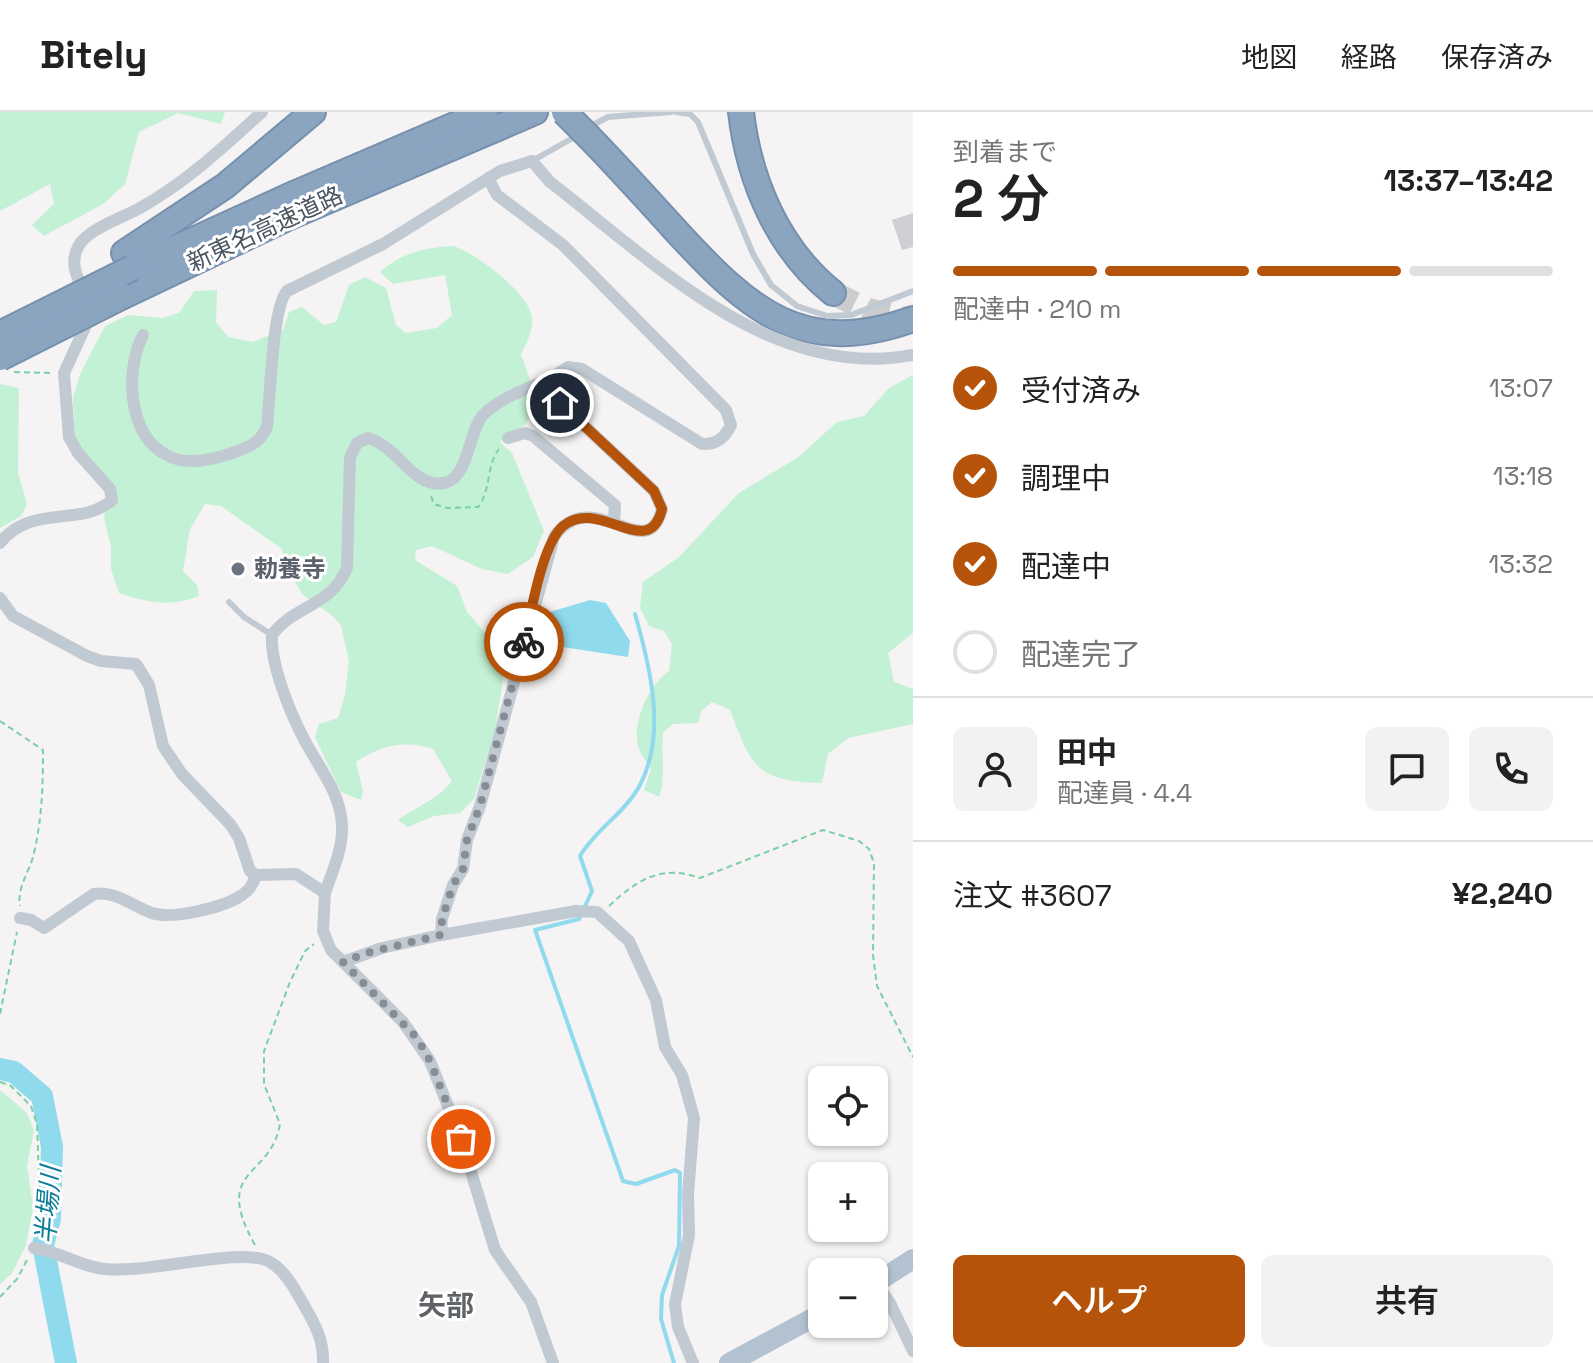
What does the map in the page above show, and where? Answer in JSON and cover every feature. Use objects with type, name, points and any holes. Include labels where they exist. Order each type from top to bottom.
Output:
[{"type":"highway","points":[[0,323],[128,261],[225,186],[313,112]]},
{"type":"highway","name":"新東名高速道路","points":[[0,334],[128,261],[485,112]]},
{"type":"highway","name":"新東名高速道路","points":[[6,365],[123,296],[298,213],[535,112]]},
{"type":"highway","points":[[564,112],[723,281],[759,309],[798,327],[833,333],[867,332],[913,319]]},
{"type":"highway","points":[[741,112],[749,160],[772,216],[804,265],[833,293]]},
{"type":"main road","points":[[888,1275],[913,1259]]},
{"type":"main road","points":[[729,1363],[808,1321]]},
{"type":"street","points":[[0,543],[24,523],[92,511],[112,500],[110,489],[78,453],[69,437],[64,373],[87,323],[88,300],[75,274],[73,261],[78,247],[89,233],[113,223],[184,182],[262,112]]},
{"type":"street","points":[[143,335],[132,359],[134,407],[142,430],[157,448],[177,460],[193,461],[222,457],[252,446],[262,438],[267,427],[282,297],[287,291],[383,244],[488,178],[509,167],[532,161],[538,171],[562,192],[708,303],[747,327],[781,343],[820,353],[856,358],[913,355]]},
{"type":"street","points":[[488,178],[497,195],[563,245],[726,410],[731,425],[724,437],[711,444],[702,444],[582,369],[568,367],[483,415],[473,431],[464,465],[456,476],[444,484],[430,483],[383,442],[368,438],[357,443],[350,457],[347,568],[343,578],[334,590],[285,622],[272,635],[290,709],[337,797],[341,815],[341,844],[325,893],[323,931],[326,941],[403,1022],[430,1061],[461,1139],[495,1250],[531,1302],[553,1363]]},
{"type":"street","points":[[441,935],[442,919],[453,885],[463,869],[467,840],[480,806],[554,537],[564,525],[590,516],[614,522],[631,531],[647,531],[658,522],[662,503],[654,491],[560,403],[550,388],[549,379]]},
{"type":"street","points":[[508,438],[525,433],[533,436],[615,505],[614,522]]},
{"type":"street","points":[[0,598],[13,616],[87,656],[101,661],[136,664],[149,685],[163,746],[182,774],[230,824],[239,838],[250,871],[256,875],[296,874],[325,893]]},
{"type":"street","points":[[20,918],[44,928],[94,894],[104,892],[165,916],[213,908],[240,897],[251,888],[256,875]]},
{"type":"street","points":[[343,962],[382,948],[441,935],[576,911],[594,911],[629,941],[656,1000],[665,1047],[682,1075],[694,1118],[688,1194],[689,1235],[675,1304],[678,1327],[693,1363]]},
{"type":"street","points":[[34,1248],[52,1251],[99,1268],[139,1269],[258,1257],[268,1260],[286,1275],[319,1332],[323,1363]]},
{"type":"street","points":[[888,1300],[913,1351]]},
{"type":"lane","points":[[532,161],[608,117],[674,112],[690,114],[698,122],[753,254],[771,285],[797,306],[827,316],[851,315],[913,291]]},
{"type":"lane","points":[[229,602],[244,617],[272,635]]},
{"type":"path","points":[[6,365],[64,373]]},
{"type":"path","points":[[430,483],[434,504],[447,508],[478,507],[484,500],[492,462],[508,438]]},
{"type":"path","points":[[0,721],[43,750],[43,803],[32,859],[21,887],[20,918],[0,1014]]},
{"type":"path","points":[[594,911],[610,905],[639,880],[682,873],[700,878],[823,830],[859,841],[869,849],[874,863],[873,955],[877,986],[913,1057]]},
{"type":"path","points":[[258,1257],[258,1250],[239,1209],[245,1179],[273,1146],[280,1124],[267,1096],[264,1051],[305,951],[313,944],[326,941]]},
{"type":"path","points":[[0,1082],[11,1086],[31,1106],[37,1124],[40,1207],[34,1248],[17,1279],[0,1297]]},
{"type":"green space","points":[[0,112],[225,112],[221,124],[178,113],[139,132],[125,184],[103,204],[44,236],[32,225],[54,204],[50,184],[0,211]]},
{"type":"green space","points":[[454,246],[488,265],[512,286],[529,308],[531,332],[521,355],[532,392],[532,411],[522,427],[500,442],[512,453],[544,531],[533,557],[508,574],[482,569],[432,546],[416,550],[415,560],[457,586],[467,612],[499,649],[503,681],[495,730],[474,799],[460,813],[434,816],[408,827],[398,820],[434,797],[452,781],[433,749],[403,745],[384,748],[356,762],[363,792],[361,800],[341,792],[315,737],[319,724],[338,718],[345,695],[349,661],[341,626],[334,617],[303,595],[291,575],[282,549],[221,506],[205,504],[190,529],[183,571],[197,585],[199,596],[179,602],[159,602],[119,593],[111,569],[111,547],[104,518],[108,497],[74,434],[73,397],[81,372],[105,326],[128,315],[162,318],[179,313],[194,291],[217,290],[216,322],[228,337],[252,342],[283,330],[289,312],[302,307],[324,325],[336,322],[349,285],[365,277],[386,288],[396,325],[406,333],[437,328],[452,315],[445,275],[393,284],[380,272],[414,252]]},
{"type":"green space","points":[[913,375],[913,633],[888,653],[894,682],[913,689],[913,724],[848,738],[828,754],[822,783],[800,782],[782,779],[759,767],[744,745],[730,710],[712,702],[702,710],[698,723],[673,724],[663,733],[663,775],[659,797],[644,790],[651,769],[638,746],[640,715],[649,694],[669,671],[672,644],[664,631],[649,626],[640,608],[643,582],[679,557],[739,493],[797,458],[837,422],[864,416],[889,388]]},
{"type":"green space","points":[[0,384],[19,388],[18,473],[27,504],[21,516],[0,528]]},
{"type":"green space","points":[[0,1090],[27,1113],[34,1130],[27,1166],[33,1207],[26,1245],[12,1273],[0,1284]]},
{"type":"water","points":[[590,600],[606,603],[630,641],[628,657],[536,643],[543,614]]},
{"type":"building","points":[[913,213],[913,247],[902,250],[892,220]]},
{"type":"waterway","points":[[635,614],[653,700],[653,744],[648,765],[634,795],[580,856],[592,891],[579,919],[535,930],[623,1181],[636,1184],[675,1170],[680,1173],[679,1246],[662,1295],[661,1319],[674,1363]]},
{"type":"waterway","name":"半場川","points":[[0,1069],[14,1072],[42,1096],[52,1147],[50,1219],[43,1245],[66,1363]]},
{"type":"tunnel","points":[[833,293],[868,310],[913,321]]},
{"type":"way so far","points":[[461,1139],[430,1061],[417,1038],[343,962],[350,957],[441,935],[442,919],[453,885],[463,869],[467,840],[480,806],[524,642]]},
{"type":"place","name":"勅養寺","points":[[238,569]]},
{"type":"district","name":"矢部","points":[[446,1305]]},
{"type":"route","points":[[524,642],[548,553],[554,537],[564,525],[590,516],[614,522],[631,531],[647,531],[658,522],[662,509],[662,503],[654,491],[560,403]]}]
